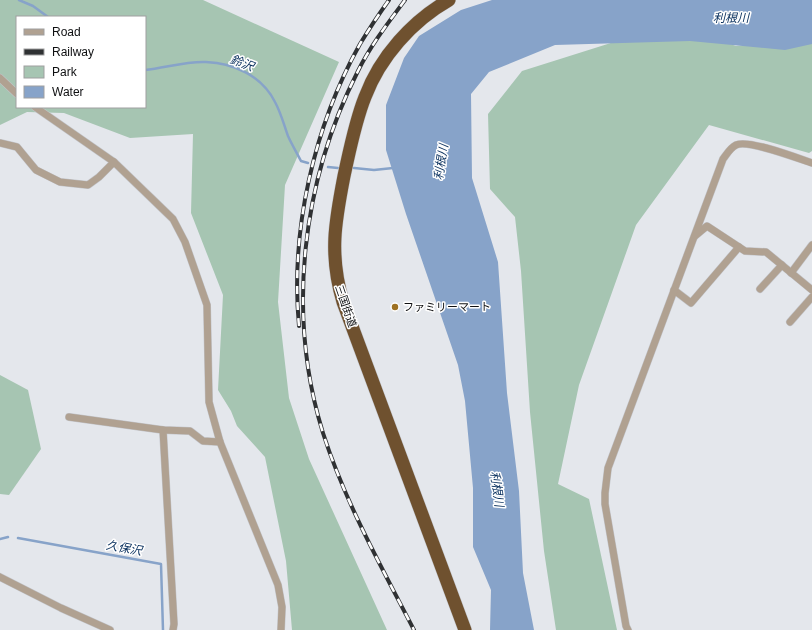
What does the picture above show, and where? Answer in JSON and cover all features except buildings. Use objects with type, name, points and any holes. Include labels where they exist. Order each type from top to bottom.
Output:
[{"type":"highway","name":"三国街道","points":[[449,0],[425,16],[408,32],[388,56],[374,77],[365,96],[352,138],[339,203],[335,230],[334,254],[336,275],[343,302],[465,630]]},
{"type":"street","points":[[0,78],[16,93]]},
{"type":"street","points":[[36,108],[114,162],[173,219],[185,242],[207,305],[209,402],[220,442],[278,585],[282,607],[280,630]]},
{"type":"street","points":[[0,143],[17,147],[36,170],[60,182],[88,185],[99,177],[114,162]]},
{"type":"street","points":[[628,630],[626,626],[605,504],[608,468],[723,159],[730,149],[736,144],[744,143],[756,145],[812,163]]},
{"type":"street","points":[[694,238],[707,226],[744,251],[766,252],[812,290]]},
{"type":"street","points":[[791,273],[812,244]]},
{"type":"street","points":[[674,290],[691,303],[739,247]]},
{"type":"street","points":[[760,289],[782,265]]},
{"type":"street","points":[[790,322],[812,297]]},
{"type":"street","points":[[69,416],[163,430],[190,431],[203,441],[220,442]]},
{"type":"street","points":[[163,430],[173,630]]},
{"type":"street","points":[[0,577],[61,608],[110,630]]},
{"type":"green space","points":[[0,0],[203,0],[339,62],[285,185],[278,302],[289,398],[309,459],[387,630],[292,630],[286,561],[265,457],[237,426],[231,411],[218,390],[223,295],[191,213],[193,134],[130,138],[64,113],[27,112],[0,125]]},
{"type":"green space","points":[[671,24],[736,46],[812,40],[812,151],[809,153],[709,125],[636,225],[579,385],[558,484],[589,499],[617,630],[556,630],[544,551],[530,412],[521,271],[515,217],[490,189],[488,114],[522,71]]},
{"type":"green space","points":[[0,375],[28,390],[41,449],[9,495],[0,494]]},
{"type":"water","name":"利根川","points":[[492,0],[812,0],[812,44],[785,50],[690,41],[555,45],[489,72],[471,94],[472,178],[498,262],[507,393],[519,491],[523,573],[534,630],[490,630],[491,590],[473,547],[473,488],[465,401],[458,365],[406,214],[386,150],[386,105],[404,58],[419,36],[461,10]]},
{"type":"waterway","name":"鈴沢","points":[[19,0],[33,6],[47,16]]},
{"type":"waterway","name":"鈴沢","points":[[146,70],[206,62],[237,68],[255,78],[263,85],[277,106],[288,136],[301,161],[308,163]]},
{"type":"waterway","name":"鈴沢","points":[[328,167],[338,168]]},
{"type":"waterway","name":"鈴沢","points":[[354,168],[374,170],[393,168]]},
{"type":"waterway","name":"久保沢","points":[[0,539],[8,537]]},
{"type":"waterway","name":"久保沢","points":[[18,538],[161,564],[163,630]]},
{"type":"railway","points":[[299,326],[297,290],[298,253],[302,217],[318,144],[330,109],[344,76],[360,44],[389,0]]},
{"type":"railway","points":[[405,0],[363,61],[339,113],[324,157],[313,203],[306,249],[303,295],[305,342],[312,388],[323,433],[353,509],[414,630]]},
{"type":"place","name":"ファミリーマート","points":[[395,307]]}]
